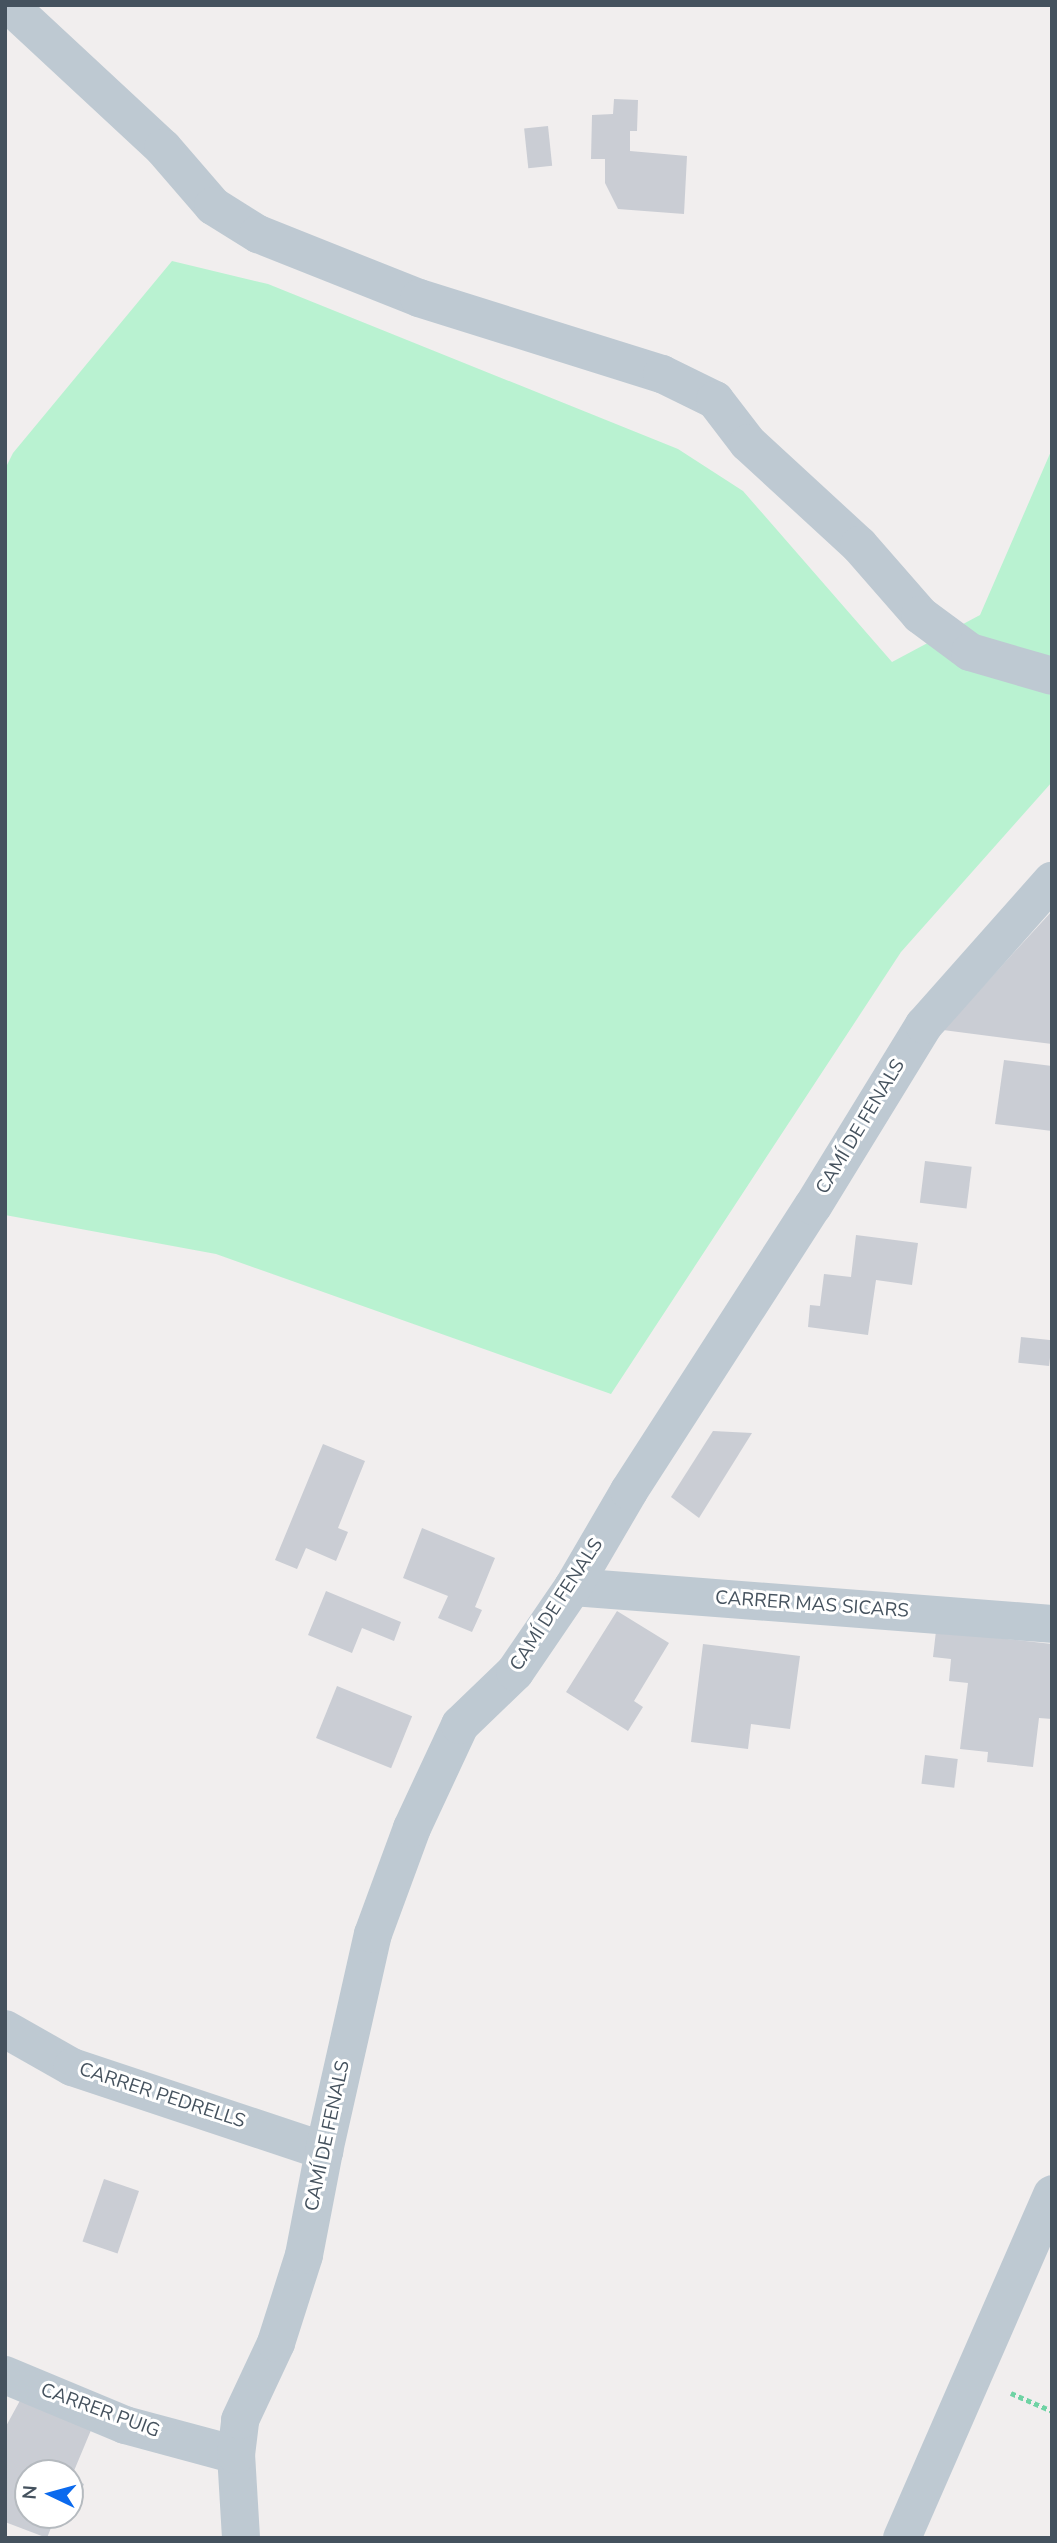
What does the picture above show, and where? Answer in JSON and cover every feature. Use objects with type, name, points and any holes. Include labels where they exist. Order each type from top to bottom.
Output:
[{"type":"street","points":[[9,5],[163,148],[213,206],[258,234],[419,298],[662,374],[715,400],[748,443],[859,545],[920,615],[970,652],[1052,676]]},
{"type":"street","name":"CAMÍ DE FENALS","points":[[241,2538],[236,2455],[240,2420],[276,2343],[304,2255],[324,2151],[373,1934],[412,1828],[460,1725],[515,1672],[573,1587],[629,1491],[813,1206],[924,1025],[1052,881]]},
{"type":"street","name":"CARRER MAS SICARS","points":[[573,1587],[1052,1624]]},
{"type":"street","name":"CARRER PEDRELLS","points":[[5,2029],[72,2067],[324,2151]]},
{"type":"street","points":[[898,2537],[1052,2194]]},
{"type":"street","name":"CARRER PUIG","points":[[5,2375],[125,2425],[236,2455]]},
{"type":"green space","points":[[172,261],[268,284],[678,449],[743,491],[892,662],[980,615],[1052,449],[1052,782],[901,952],[611,1394],[216,1254],[5,1215],[5,469],[13,453]]},
{"type":"building","points":[[614,99],[638,100],[637,131],[630,131],[630,151],[687,156],[684,214],[618,209],[605,183],[605,159],[591,159],[592,115],[613,114]]},
{"type":"building","points":[[548,126],[552,166],[528,168],[524,129]]},
{"type":"building","points":[[1052,911],[1052,1044],[943,1030]]},
{"type":"building","points":[[1004,1060],[1052,1066],[1052,1131],[995,1124]]},
{"type":"building","points":[[925,1161],[972,1167],[967,1208],[920,1203]]},
{"type":"building","points":[[856,1235],[918,1243],[912,1285],[876,1280],[868,1335],[808,1327],[810,1305],[820,1306],[824,1274],[851,1277]]},
{"type":"building","points":[[1021,1337],[1052,1340],[1049,1366],[1018,1363]]},
{"type":"building","points":[[713,1431],[752,1433],[699,1518],[671,1497]]},
{"type":"building","points":[[323,1444],[365,1461],[338,1528],[348,1532],[336,1561],[306,1548],[297,1569],[275,1560]]},
{"type":"building","points":[[422,1528],[495,1558],[475,1607],[482,1610],[472,1632],[438,1618],[448,1596],[403,1578]]},
{"type":"building","points":[[326,1591],[401,1622],[394,1641],[362,1628],[352,1653],[308,1635]]},
{"type":"building","points":[[617,1611],[669,1643],[634,1701],[643,1707],[628,1731],[566,1692]]},
{"type":"building","points":[[936,1631],[1052,1644],[1052,1719],[1039,1718],[1033,1767],[987,1762],[988,1752],[960,1749],[968,1683],[949,1681],[951,1659],[933,1657]]},
{"type":"building","points":[[703,1644],[800,1656],[790,1729],[751,1724],[748,1749],[691,1742]]},
{"type":"building","points":[[337,1686],[412,1716],[391,1768],[316,1738]]},
{"type":"building","points":[[925,1755],[958,1759],[954,1788],[921,1784]]},
{"type":"building","points":[[104,2179],[139,2191],[117,2253],[83,2241]]},
{"type":"building","points":[[23,2395],[94,2423],[79,2459],[14,2459],[14,2525],[5,2522],[5,2428]]},
{"type":"building","points":[[23,2529],[51,2529],[47,2538]]}]
